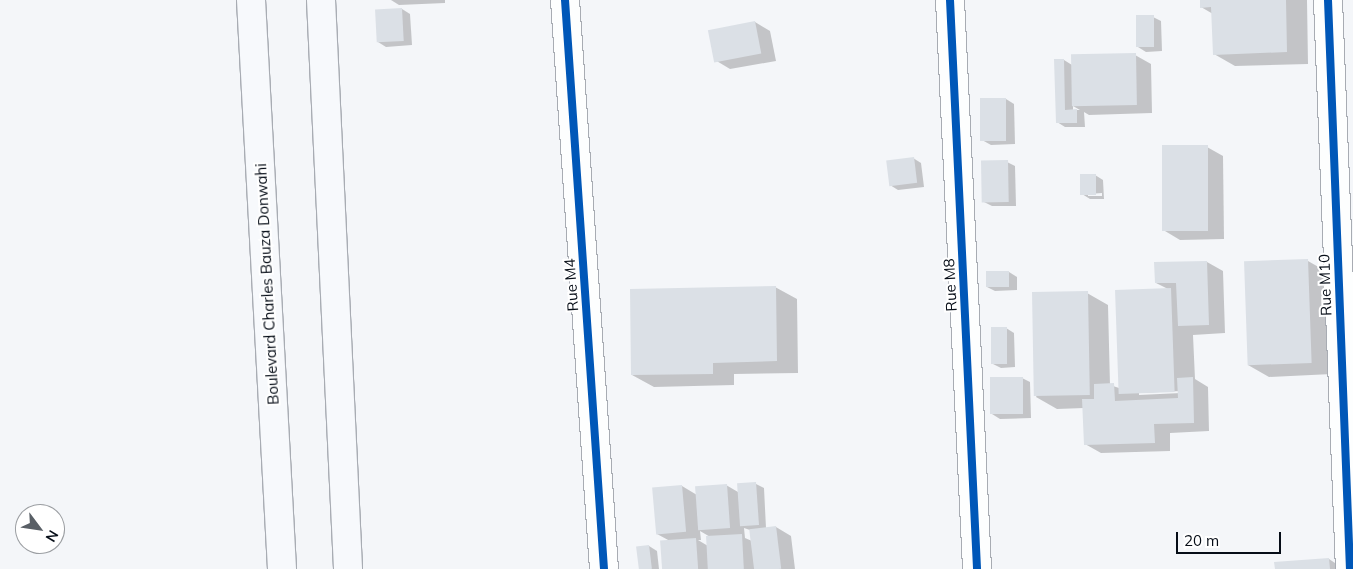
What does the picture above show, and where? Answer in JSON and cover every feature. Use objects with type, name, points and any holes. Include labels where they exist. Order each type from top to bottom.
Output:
[{"type":"main road","name":"Boulevard Charles Bauza Donwahi","points":[[251,0],[282,569]]},
{"type":"main road","points":[[321,0],[348,569]]},
{"type":"street","name":"Rue M4","points":[[565,0],[604,569]]},
{"type":"street","name":"Rue M8","points":[[950,0],[977,569]]},
{"type":"street","name":"Rue M10","points":[[1328,0],[1342,78],[1350,569]]},
{"type":"building","points":[[1200,0],[1286,0],[1287,52],[1213,55],[1211,7],[1200,8]]},
{"type":"building","points":[[402,8],[404,41],[377,42],[375,9]]},
{"type":"building","points":[[1136,15],[1154,15],[1154,47],[1136,47]]},
{"type":"building","points":[[755,21],[761,53],[714,63],[708,30]]},
{"type":"building","points":[[1136,53],[1137,105],[1072,106],[1071,54]]},
{"type":"building","points":[[1054,59],[1064,59],[1065,110],[1077,109],[1077,123],[1056,123]]},
{"type":"building","points":[[980,98],[1006,98],[1006,141],[980,141]]},
{"type":"building","points":[[1162,145],[1208,145],[1208,231],[1162,231]]},
{"type":"building","points":[[914,157],[917,183],[889,186],[886,160]]},
{"type":"building","points":[[981,160],[1008,160],[1009,202],[982,202]]},
{"type":"building","points":[[1080,174],[1096,174],[1096,195],[1080,195]]},
{"type":"building","points":[[1308,259],[1312,363],[1248,365],[1244,261]]},
{"type":"building","points":[[1207,261],[1209,325],[1178,326],[1176,283],[1155,283],[1154,262]]},
{"type":"building","points":[[986,271],[1009,271],[1009,287],[986,287]]},
{"type":"building","points":[[776,286],[777,361],[713,363],[713,374],[631,375],[630,289]]},
{"type":"building","points":[[1171,288],[1175,392],[1119,394],[1115,290]]},
{"type":"building","points":[[1088,291],[1090,395],[1034,396],[1032,292]]},
{"type":"building","points":[[991,327],[1007,327],[1007,364],[991,364]]},
{"type":"building","points":[[990,377],[1023,377],[1023,414],[990,414]]},
{"type":"building","points":[[1193,377],[1194,423],[1154,424],[1155,443],[1084,445],[1082,399],[1094,399],[1094,384],[1114,383],[1115,401],[1178,398],[1177,378]]},
{"type":"building","points":[[756,482],[759,525],[740,526],[737,483]]},
{"type":"building","points":[[727,484],[730,528],[698,530],[695,486]]},
{"type":"building","points":[[682,485],[686,532],[656,534],[652,488]]},
{"type":"building","points":[[776,526],[781,569],[754,569],[749,529]]},
{"type":"building","points":[[742,534],[744,569],[708,569],[706,536]]},
{"type":"building","points":[[696,538],[698,569],[662,569],[660,541]]},
{"type":"building","points":[[649,545],[652,569],[639,569],[636,547]]},
{"type":"building","points":[[1329,558],[1330,569],[1275,569],[1274,562]]},
{"type":"cycle path","points":[[565,0],[604,569]]},
{"type":"cycle path","points":[[950,0],[977,569]]},
{"type":"cycle path","points":[[1328,0],[1350,569]]}]
